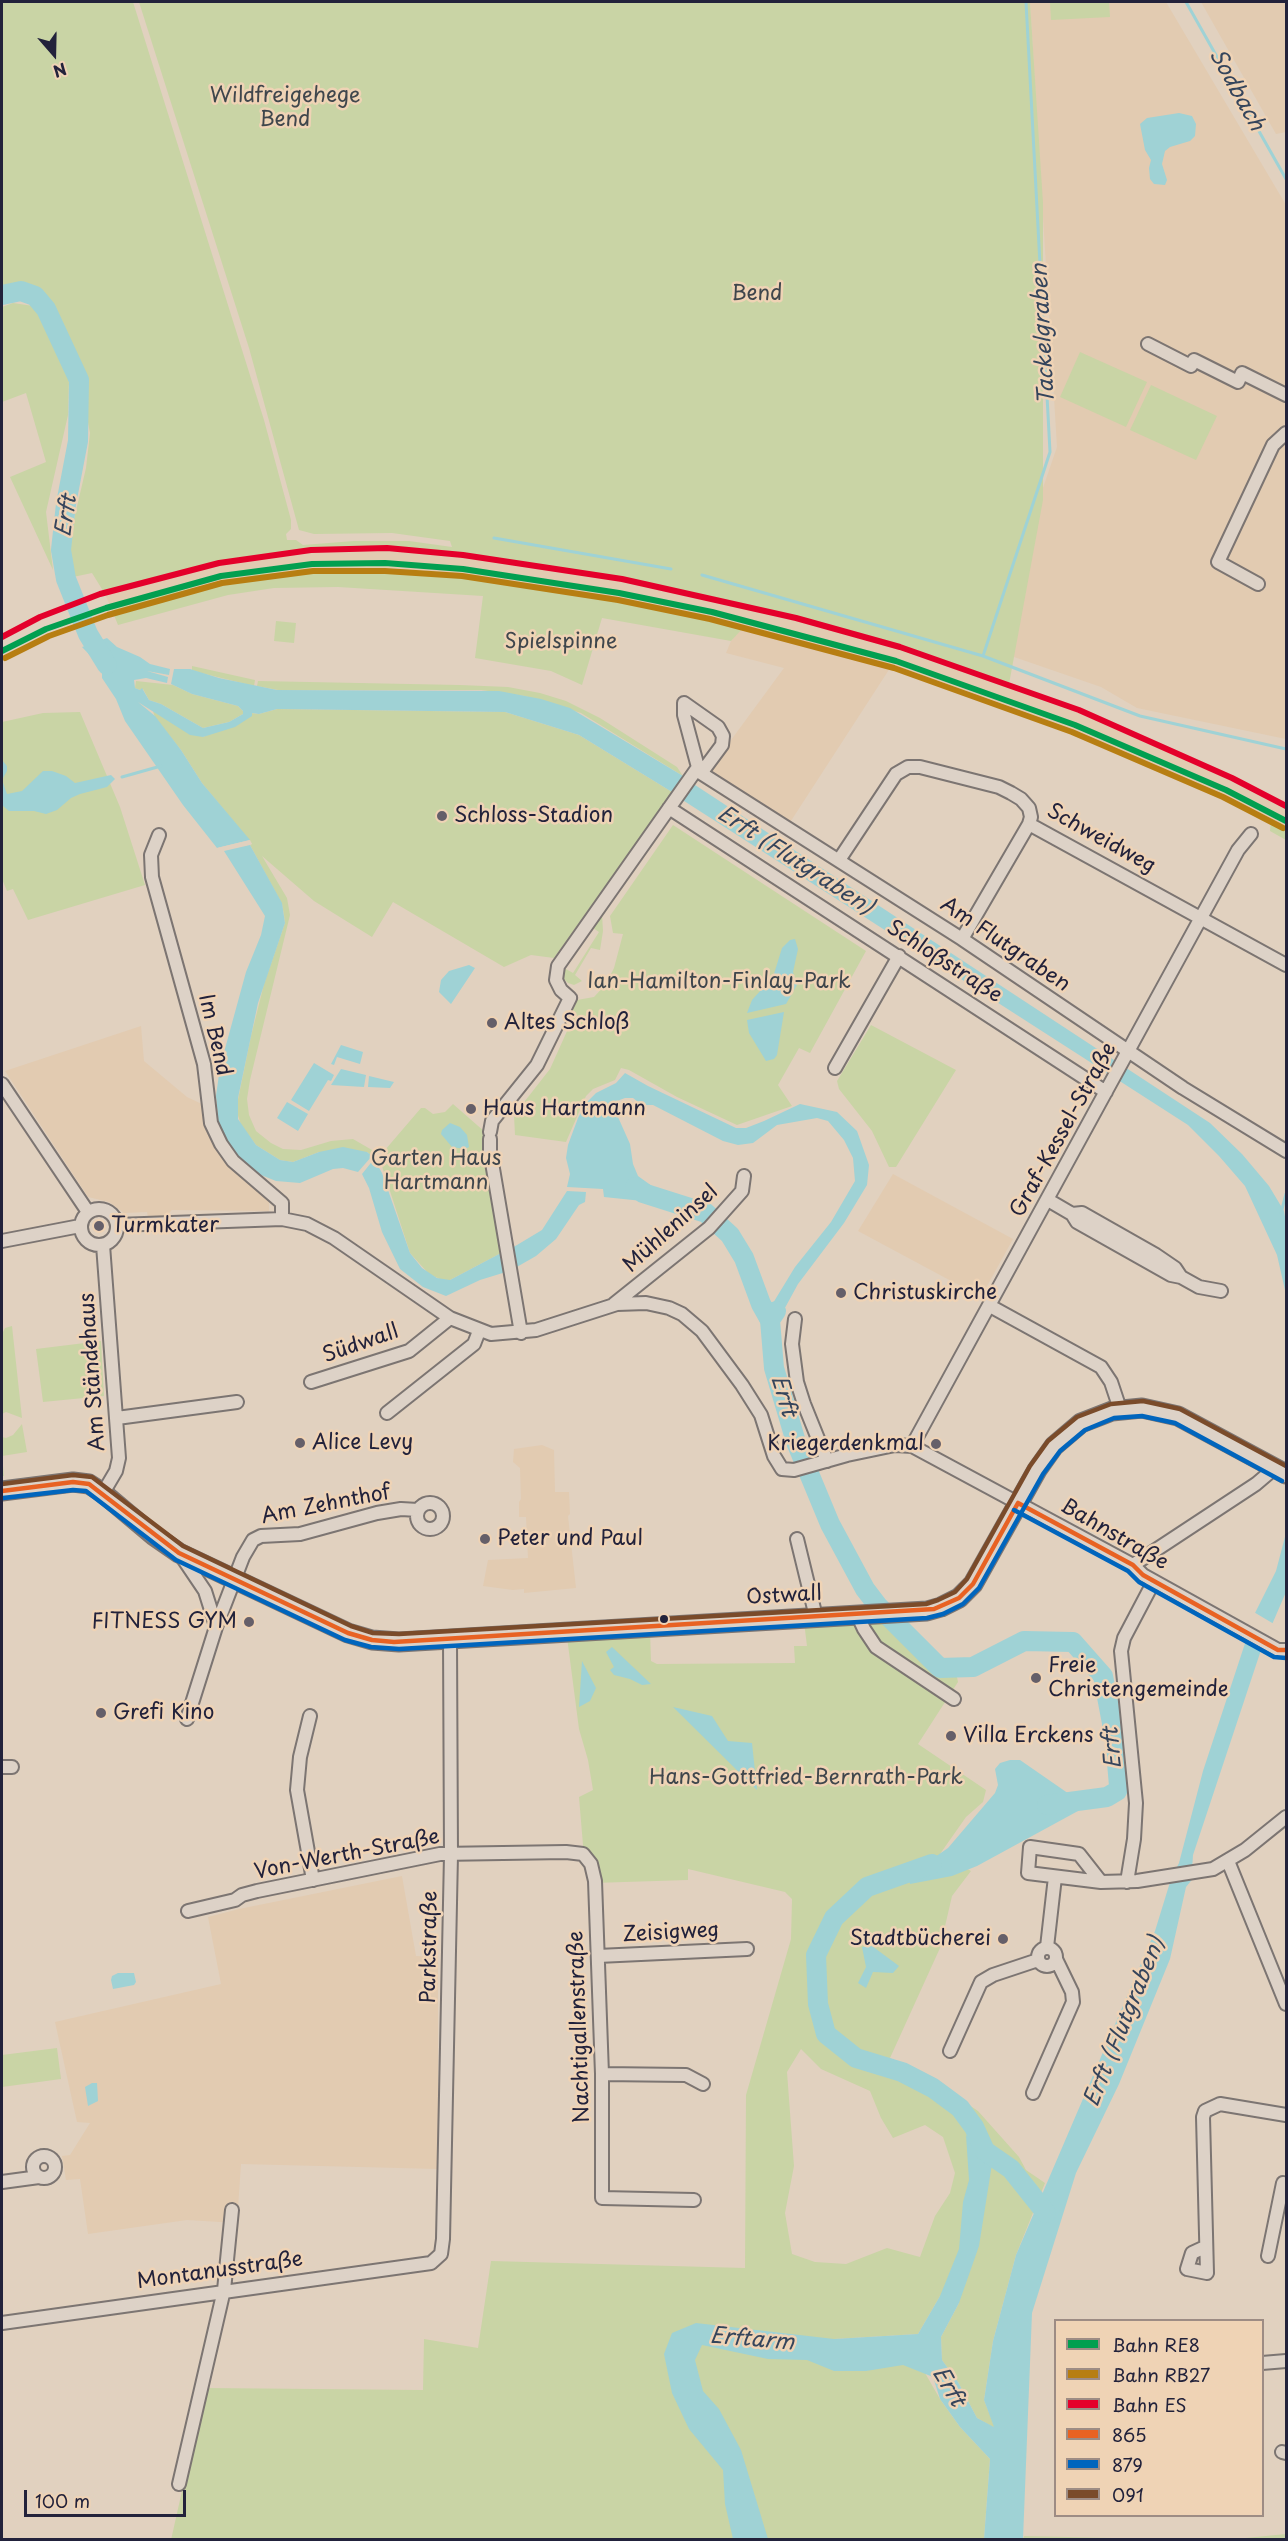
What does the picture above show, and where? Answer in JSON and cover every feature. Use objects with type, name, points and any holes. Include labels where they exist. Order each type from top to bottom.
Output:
[{"type":"main road","name":"Ostwall","points":[[2,1491],[73,1482],[89,1484],[179,1553],[358,1636],[394,1642],[902,1612],[941,1607],[964,1593],[980,1572],[1048,1453],[1067,1433],[1090,1418],[1120,1409],[1155,1410],[1188,1420],[1281,1471]]},
{"type":"street","points":[[1148,344],[1191,366],[1194,360],[1238,382],[1242,373],[1287,395]]},
{"type":"street","points":[[1258,584],[1218,562],[1273,445],[1287,433]]},
{"type":"street","points":[[684,703],[718,727],[723,736],[722,745],[700,772],[684,715],[684,703]]},
{"type":"street","name":"Schweidweg","points":[[839,860],[901,770],[910,766],[920,767],[1005,790],[1026,803],[1031,813],[1029,824],[1287,965]]},
{"type":"street","points":[[521,1333],[503,1227],[491,1131],[537,1065],[570,998],[558,983],[557,969],[677,795],[696,770],[700,772]]},
{"type":"street","name":"Am Flutgraben","points":[[700,772],[962,939],[1126,1057],[1286,1151]]},
{"type":"street","name":"Schloßstraße","points":[[669,807],[1106,1092]]},
{"type":"street","points":[[962,939],[1029,824]]},
{"type":"street","name":"Graf-Kessel-Straße","points":[[912,1446],[1238,850],[1251,834]]},
{"type":"street","name":"Im Bend","points":[[159,835],[151,855],[152,877],[204,1064],[211,1124],[221,1144],[234,1161],[282,1203],[282,1219]]},
{"type":"street","points":[[836,1068],[899,956]]},
{"type":"street","points":[[2,1084],[88,1212]]},
{"type":"street","name":"Mühleninsel","points":[[613,1305],[709,1228],[742,1191],[744,1176]]},
{"type":"street","points":[[1048,1200],[1072,1214],[1077,1222],[1171,1275],[1181,1277],[1199,1287],[1221,1291]]},
{"type":"street","points":[[100,1209],[106,1210],[115,1219],[117,1225],[115,1236],[103,1245],[88,1242],[80,1226],[88,1212],[100,1209]]},
{"type":"street","points":[[117,1225],[282,1219],[307,1224],[326,1232],[450,1318],[479,1330],[496,1334],[521,1333],[613,1305],[637,1303],[658,1305],[677,1311],[698,1326],[717,1350],[758,1409],[774,1456],[782,1468],[796,1470],[895,1445],[912,1446]]},
{"type":"street","points":[[2,1240],[36,1232],[80,1226]]},
{"type":"street","name":"Am Ständehaus","points":[[103,1245],[117,1418],[118,1467],[103,1493]]},
{"type":"street","points":[[990,1306],[1101,1367],[1111,1382],[1120,1409]]},
{"type":"street","name":"Südwall","points":[[311,1382],[409,1351],[450,1318]]},
{"type":"street","points":[[795,1319],[792,1344],[798,1386],[824,1462]]},
{"type":"street","points":[[387,1413],[474,1344],[479,1330]]},
{"type":"street","points":[[117,1418],[237,1402]]},
{"type":"street","name":"Bahnstraße","points":[[912,1446],[1133,1565],[1154,1581],[1278,1650],[1287,1650]]},
{"type":"street","points":[[1133,1565],[1256,1484],[1281,1471]]},
{"type":"street","name":"Am Zehnthof","points":[[187,1719],[216,1627],[234,1580],[247,1550],[257,1537],[295,1535],[377,1513],[401,1509],[418,1510]]},
{"type":"street","points":[[797,1539],[816,1617]]},
{"type":"street","points":[[179,1553],[205,1591],[214,1613],[216,1627]]},
{"type":"street","points":[[1127,1882],[1135,1830],[1136,1793],[1121,1651],[1124,1638],[1154,1581]]},
{"type":"street","points":[[865,1614],[867,1635],[876,1647],[954,1699]]},
{"type":"street","name":"Parkstraße","points":[[441,2254],[444,2239],[451,1855],[450,1640]]},
{"type":"street","points":[[310,1716],[298,1768],[297,1790],[313,1880]]},
{"type":"street","points":[[1101,1882],[1079,1854],[1030,1847],[1028,1873],[1101,1882],[1127,1882],[1203,1871],[1228,1861],[1254,1844],[1287,1817]]},
{"type":"street","name":"Von-Werth-Straße","points":[[188,1911],[235,1900],[242,1895],[440,1854],[572,1852],[587,1857]]},
{"type":"street","name":"Nachtigallenstraße","points":[[587,1857],[595,1881],[602,2074],[602,2198],[694,2200]]},
{"type":"street","points":[[1228,1861],[1287,2004]]},
{"type":"street","points":[[1047,1947],[1055,1876]]},
{"type":"street","points":[[1033,2093],[1073,2002],[1072,1992],[1053,1950],[1047,1947]]},
{"type":"street","points":[[1038,1960],[1040,1951],[1047,1947]]},
{"type":"street","name":"Zeisigweg","points":[[598,1956],[747,1949]]},
{"type":"street","points":[[1038,1960],[1042,1965],[1047,1966],[1053,1964],[1056,1959]]},
{"type":"street","points":[[950,2051],[981,1982],[993,1974],[1038,1960]]},
{"type":"street","points":[[602,2074],[686,2075],[703,2084]]},
{"type":"street","points":[[1205,2247],[1203,2117],[1205,2111],[1216,2104],[1223,2104],[1287,2115]]},
{"type":"street","points":[[1268,2256],[1287,2169]]},
{"type":"street","points":[[2,2182],[39,2176]]},
{"type":"street","points":[[179,2484],[224,2290],[232,2210]]},
{"type":"street","name":"Montanusstraße","points":[[2,2323],[224,2290],[430,2263],[441,2254]]},
{"type":"street","points":[[1264,2363],[1287,2361]]},
{"type":"shaded area","points":[[1030,2],[1166,2],[1286,205],[1286,739],[1137,708],[1101,687],[988,648],[1057,447]]},
{"type":"shaded area","points":[[1201,2],[1286,2],[1286,132],[1276,134]]},
{"type":"shaded area","points":[[422,550],[544,565],[715,598],[796,618],[1009,684],[1163,748],[1286,807],[1286,827],[1157,766],[1075,731],[892,665],[787,827],[709,770],[784,668],[726,653],[731,641],[744,626],[619,599],[543,586],[383,569],[310,570],[260,574],[175,592],[112,610],[105,594],[222,563],[308,551]]},
{"type":"shaded area","points":[[141,1026],[144,1061],[187,1097],[204,1105],[212,1137],[269,1197],[269,1211],[172,1210],[166,1216],[148,1217],[147,1212],[124,1213],[109,1202],[88,1197],[5,1071]]},
{"type":"shaded area","points":[[893,1174],[1013,1239],[981,1297],[858,1231]]},
{"type":"shaded area","points":[[542,1445],[554,1450],[555,1492],[569,1492],[570,1514],[568,1516],[576,1588],[524,1593],[524,1589],[513,1590],[483,1586],[488,1560],[528,1558],[526,1517],[519,1517],[520,1468],[513,1462],[514,1449]]},
{"type":"shaded area","points":[[402,1876],[416,1956],[438,1957],[438,2169],[241,2164],[237,2223],[187,2220],[88,2234],[80,2179],[66,2180],[62,2156],[70,2155],[90,2123],[77,2122],[55,2022],[221,1984],[208,1917]]},
{"type":"green space","name":"Bend","points":[[2,2],[133,2],[264,420],[291,520],[291,529],[286,534],[287,540],[296,540],[303,545],[354,541],[409,541],[452,547],[450,541],[392,533],[314,534],[299,530],[249,348],[139,2],[1030,2],[1043,203],[1043,500],[1009,684],[796,618],[715,598],[544,565],[461,554],[387,549],[308,551],[221,563],[105,594],[92,573],[73,577],[68,545],[86,468],[90,433],[80,381],[47,309],[35,295],[21,290],[2,294]]},
{"type":"green space","points":[[1050,2],[1109,2],[1110,17],[1051,20]]},
{"type":"green space","points":[[13,303],[33,306],[51,323],[69,380],[68,415],[46,512],[53,570],[10,477],[46,462],[26,393],[2,402],[2,307]]},
{"type":"green space","points":[[1080,352],[1147,382],[1126,427],[1060,397]]},
{"type":"green space","points":[[1151,385],[1217,416],[1196,460],[1130,430]]},
{"type":"green space","name":"Spielspinne","points":[[383,569],[543,586],[619,599],[745,626],[731,641],[602,618],[582,685],[551,671],[475,658],[483,596],[338,587],[274,588],[228,595],[118,625],[112,610],[175,592],[260,574],[310,570]]},
{"type":"green space","points":[[276,621],[296,623],[294,643],[274,641]]},
{"type":"green space","points":[[192,666],[255,680],[254,686],[201,673],[192,670]]},
{"type":"green space","points":[[136,681],[173,685],[192,694],[238,706],[243,714],[229,722],[203,728],[161,704],[149,700],[143,689],[135,688]]},
{"type":"green space","points":[[258,681],[508,687],[540,693],[566,701],[600,718],[677,767],[683,776],[581,713],[525,696],[481,690],[278,690],[257,686]]},
{"type":"green space","name":"Schloss-Stadion","points":[[277,709],[505,712],[579,735],[672,792],[554,958],[531,955],[504,967],[393,902],[372,937],[314,901],[262,856],[287,898],[290,915],[250,1080],[247,1099],[249,1115],[256,1131],[283,1149],[301,1150],[331,1141],[353,1139],[372,1150],[372,1156],[367,1152],[319,1152],[293,1162],[280,1160],[256,1145],[241,1125],[236,1109],[264,984],[285,923],[282,904],[250,845],[252,844],[202,783],[181,750],[155,718],[153,711],[203,737],[251,713],[259,714]]},
{"type":"green space","points":[[80,712],[120,807],[145,885],[28,920],[13,889],[7,891],[2,879],[2,722],[43,713]]},
{"type":"green space","points":[[1271,819],[1286,827],[1286,840],[1270,831]]},
{"type":"green space","name":"Ian-Hamilton-Finlay-Park","points":[[673,825],[866,951],[810,1053],[799,1048],[778,1085],[792,1106],[737,1125],[621,1068],[615,1080],[593,1089],[586,1096],[566,1142],[515,1135],[514,1115],[550,1069],[572,1020],[569,1011],[577,1000],[594,997],[606,984],[614,968],[623,934],[613,933],[610,916]]},
{"type":"green space","points":[[602,914],[603,931],[600,950],[591,948],[575,975],[582,981],[574,985],[568,983],[563,978],[564,968],[573,973],[599,932],[590,926]]},
{"type":"green space","points":[[871,1025],[956,1070],[896,1167],[889,1167],[872,1131],[839,1089],[837,1081]]},
{"type":"green space","name":"Garten Haus Hartmann","points":[[453,1104],[485,1132],[491,1197],[503,1252],[450,1280],[442,1280],[429,1274],[410,1253],[379,1157],[421,1108],[433,1114],[445,1112]]},
{"type":"green space","points":[[12,1326],[22,1418],[6,1412],[2,1414],[2,1334],[5,1328]]},
{"type":"green space","points":[[101,1341],[104,1396],[43,1402],[36,1349]]},
{"type":"green space","points":[[22,1424],[27,1452],[2,1456],[2,1437],[13,1435]]},
{"type":"green space","name":"Hans-Gottfried-Bernrath-Park","points":[[888,1616],[939,1668],[955,1667],[958,1682],[918,1744],[986,1790],[983,1802],[966,1817],[940,1854],[971,1871],[952,1896],[940,1948],[890,2058],[947,2090],[978,2111],[1019,2157],[1026,2170],[1045,2183],[1016,2255],[993,2341],[984,2400],[995,2428],[977,2418],[958,2382],[942,2360],[941,2337],[959,2303],[940,2296],[918,2334],[834,2339],[890,2363],[921,2366],[960,2427],[990,2459],[984,2539],[171,2540],[205,2388],[423,2390],[424,2339],[478,2348],[491,2261],[745,2268],[746,2095],[791,1939],[792,1899],[785,1892],[688,1869],[688,1880],[593,1883],[584,1857],[579,1797],[593,1790],[588,1760],[579,1729],[567,1637],[650,1631],[651,1661],[657,1664],[795,1663],[794,1646],[807,1646],[804,1622]],"holes":[[[801,2049],[821,2069],[870,2091],[881,2118],[893,2138],[925,2125],[943,2137],[955,2173],[950,2193],[935,2216],[920,2257],[887,2248],[846,2264],[815,2262],[792,2254],[785,2213],[794,2166],[787,2072]]]},
{"type":"green space","points":[[57,2048],[61,2079],[2,2087],[2,2055]]},
{"type":"green space","points":[[1286,2534],[1286,2539],[1235,2539]]},
{"type":"green space","points":[[1024,2536],[1155,2539],[1023,2540]]},
{"type":"water","points":[[1179,113],[1192,116],[1196,124],[1195,136],[1190,141],[1170,147],[1165,151],[1162,164],[1167,180],[1165,185],[1154,184],[1150,179],[1151,160],[1145,150],[1140,124],[1147,118]]},
{"type":"water","points":[[107,638],[117,647],[150,664],[170,669],[169,675],[147,671],[168,677],[167,683],[146,678],[134,680],[135,688],[140,690],[142,688],[149,700],[161,704],[203,728],[229,722],[243,714],[243,711],[238,706],[192,694],[171,684],[174,669],[190,669],[219,678],[277,690],[499,691],[541,699],[570,708],[683,776],[672,792],[579,735],[505,712],[277,709],[259,714],[252,713],[252,716],[235,727],[203,737],[190,735],[138,702],[155,716],[202,783],[250,840],[217,848],[183,805],[125,721],[116,699],[102,678],[102,668],[82,647]]},
{"type":"water","points":[[2,760],[7,766],[7,771],[2,780]]},
{"type":"water","points":[[43,771],[52,771],[66,776],[75,783],[111,775],[115,779],[107,787],[80,794],[71,798],[57,810],[46,814],[34,811],[9,811],[2,805],[2,780],[7,794],[22,791]]},
{"type":"water","name":"Erft (Flutgraben)","points":[[692,783],[1210,1123],[1242,1154],[1269,1186],[1284,1211],[1286,1314],[1285,1290],[1277,1255],[1245,1186],[1188,1125],[681,799]]},
{"type":"water","points":[[250,845],[282,903],[285,923],[258,1003],[238,1098],[238,1119],[256,1145],[280,1160],[293,1162],[319,1152],[343,1147],[367,1152],[372,1156],[358,1172],[343,1168],[333,1169],[300,1183],[276,1181],[261,1175],[236,1154],[219,1128],[216,1096],[220,1067],[246,972],[261,935],[265,916],[224,851]]},
{"type":"water","points":[[795,939],[798,949],[793,972],[797,985],[786,1004],[747,1013],[752,1000],[773,977],[782,948],[790,940]]},
{"type":"water","points":[[469,965],[475,968],[451,1004],[439,992],[441,980],[449,971]]},
{"type":"water","points":[[784,1012],[777,1055],[774,1059],[766,1061],[749,1033],[747,1020]]},
{"type":"water","points":[[341,1045],[363,1052],[360,1064],[337,1057],[334,1065],[331,1064]]},
{"type":"water","points":[[314,1063],[334,1075],[331,1081],[328,1080],[309,1111],[291,1100]]},
{"type":"water","points":[[341,1069],[366,1075],[364,1087],[331,1085]]},
{"type":"water","points":[[625,1073],[736,1128],[746,1128],[800,1104],[837,1112],[857,1131],[869,1165],[867,1185],[844,1223],[798,1284],[780,1317],[778,1334],[767,1337],[758,1318],[770,1308],[795,1267],[831,1222],[855,1181],[853,1158],[844,1140],[828,1121],[817,1118],[777,1125],[753,1143],[738,1145],[723,1141],[653,1105],[642,1105],[633,1098],[625,1098],[617,1101],[614,1108],[630,1144],[633,1164],[638,1176],[659,1191],[659,1197],[652,1202],[604,1197],[603,1189],[567,1187],[570,1174],[566,1158],[568,1145],[578,1118],[586,1103],[596,1093],[616,1083]]},
{"type":"water","points":[[369,1076],[394,1082],[390,1088],[368,1087]]},
{"type":"water","points":[[287,1102],[308,1114],[298,1131],[277,1118]]},
{"type":"water","points":[[450,1123],[460,1127],[467,1135],[469,1147],[465,1149],[452,1147],[441,1134]]},
{"type":"water","points":[[374,1159],[382,1173],[410,1253],[422,1268],[437,1278],[450,1280],[503,1252],[506,1272],[480,1280],[446,1296],[423,1287],[400,1269],[382,1232],[369,1188],[362,1174]]},
{"type":"water","points":[[567,1191],[586,1192],[585,1202],[579,1205],[556,1239],[536,1256],[515,1268],[512,1248],[542,1230]]},
{"type":"water","points":[[1286,1533],[1286,1592],[1261,1650],[1193,1855],[1192,1870],[1195,1876],[1186,1887],[1170,1959],[1119,2084],[1076,2173],[1032,2313],[1023,2539],[984,2539],[990,2459],[960,2427],[940,2399],[933,2377],[903,2365],[866,2371],[834,2371],[807,2360],[768,2359],[702,2345],[695,2360],[703,2391],[719,2409],[741,2450],[768,2539],[733,2539],[725,2504],[723,2470],[689,2429],[672,2393],[664,2354],[672,2333],[696,2323],[834,2339],[918,2334],[940,2296],[959,2249],[963,2202],[969,2180],[966,2135],[992,2164],[979,2246],[959,2303],[941,2337],[942,2360],[958,2382],[977,2418],[994,2427],[984,2400],[993,2341],[1016,2255],[1155,1931],[1171,1879],[1179,1863],[1203,1771],[1255,1613],[1276,1571]]},
{"type":"water","points":[[612,1647],[651,1684],[642,1685],[614,1675],[610,1670],[614,1667],[606,1652]]},
{"type":"water","points":[[582,1661],[596,1688],[590,1701],[579,1707]]},
{"type":"water","points":[[673,1707],[712,1716],[728,1741],[752,1743],[757,1790]]},
{"type":"water","points":[[1020,1760],[1072,1796],[1078,1811],[977,1866],[952,1876],[910,1884],[906,1865],[935,1857],[948,1848],[995,1793],[998,1785],[995,1769],[1000,1763]]},
{"type":"water","points":[[872,1946],[899,1966],[893,1973],[873,1972],[866,1988],[858,1983],[866,1967],[862,1947]]},
{"type":"water","points":[[118,1973],[134,1973],[136,1982],[134,1985],[113,1989],[112,1976]]},
{"type":"water","points":[[97,2083],[98,2101],[88,2106],[85,2087]]},
{"type":"pier","points":[[250,840],[252,844],[218,851],[217,848]]},
{"type":"pier","points":[[1252,1611],[1274,1624],[1263,1651],[1243,1640]]},
{"type":"waterway","name":"Tackelgraben","points":[[983,656],[1050,452],[1026,2]]},
{"type":"waterway","name":"Sodbach","points":[[1186,2],[1286,179]]},
{"type":"waterway","name":"Erft","points":[[2,295],[21,291],[35,296],[46,309],[79,380],[78,441],[66,504],[61,550],[66,579],[88,634],[107,665]]},
{"type":"waterway","points":[[494,538],[671,569]]},
{"type":"waterway","points":[[702,575],[983,656],[1140,716],[1286,749]]},
{"type":"waterway","points":[[122,777],[161,766]]},
{"type":"waterway","name":"Erft","points":[[635,1187],[643,1193],[706,1213],[730,1235],[744,1258],[761,1304],[770,1320]]},
{"type":"waterway","name":"Sodbach","points":[[1281,1213],[1286,1194]]},
{"type":"waterway","name":"Erft","points":[[776,1311],[770,1320],[774,1368],[796,1442],[830,1524],[865,1589],[878,1606],[940,1668],[973,1667],[1024,1641],[1073,1642],[1103,1676],[1115,1739],[1119,1786],[1117,1791],[1107,1797],[1047,1805]]},
{"type":"waterway","name":"Erft","points":[[932,1864],[867,1887],[834,1918],[816,1955],[818,2004],[826,2034],[856,2058],[902,2072],[933,2088],[960,2108],[974,2127],[985,2151],[1011,2169],[1046,2213]]},
{"type":"rail line","name":"ES","points":[[2,637],[40,617],[100,594],[219,563],[311,550],[387,548],[463,555],[622,579],[796,618],[900,647],[1079,710],[1232,778],[1286,806]]},
{"type":"rail line","name":"RE8","points":[[2,651],[46,629],[106,608],[221,576],[312,564],[385,563],[463,569],[619,593],[712,612],[896,661],[1075,725],[1226,790],[1286,821]]},
{"type":"rail line","name":"RB27","points":[[5,658],[49,636],[108,615],[222,583],[313,571],[385,571],[462,576],[618,600],[710,619],[894,668],[1072,732],[1223,797],[1283,828]]},
{"type":"transit line","name":"091","points":[[2,1484],[73,1475],[92,1477],[183,1546],[351,1626],[373,1633],[399,1634],[926,1604],[955,1592],[967,1579],[1030,1466],[1048,1441],[1077,1417],[1111,1404],[1143,1401],[1180,1409],[1286,1466]]},
{"type":"transit line","name":"879","points":[[3,1498],[73,1490],[86,1491],[176,1560],[345,1640],[371,1647],[399,1649],[927,1618],[943,1614],[963,1604],[979,1588],[1043,1474],[1060,1451],[1085,1430],[1114,1418],[1142,1416],[1175,1423],[1282,1481]]},
{"type":"transit line","name":"865","points":[[2,1491],[73,1482],[89,1484],[179,1553],[348,1633],[372,1640],[394,1642],[934,1609],[959,1598],[973,1584],[1018,1503]]},
{"type":"transit line","name":"865","points":[[1018,1503],[1133,1565],[1143,1575],[1278,1650],[1286,1650]]},
{"type":"transit line","name":"879","points":[[1014,1510],[1128,1571],[1139,1582],[1274,1657],[1286,1658]]},
{"type":"place","name":"Schloss-Stadion","points":[[442,816]]},
{"type":"place","name":"Altes Schloß","points":[[492,1023]]},
{"type":"place","name":"Haus Hartmann","points":[[471,1109]]},
{"type":"place","name":"Turmkater","points":[[99,1226]]},
{"type":"place","name":"Christuskirche","points":[[841,1293]]},
{"type":"place","name":"Alice Levy","points":[[300,1443]]},
{"type":"place","name":"Kriegerdenkmal","points":[[936,1444]]},
{"type":"place","name":"Peter und Paul","points":[[485,1539]]},
{"type":"place","name":"FITNESS GYM","points":[[249,1622]]},
{"type":"place","name":"Freie Christengemeinde","points":[[1036,1678]]},
{"type":"place","name":"Grefi Kino","points":[[101,1713]]},
{"type":"place","name":"Villa Erckens","points":[[951,1736]]},
{"type":"place","name":"Stadtbücherei","points":[[1003,1939]]},
{"type":"park label","name":"Wildfreigehege Bend","points":[[285,108]]},
{"type":"water label","name":"Erftarm","points":[[752,2340]]}]
